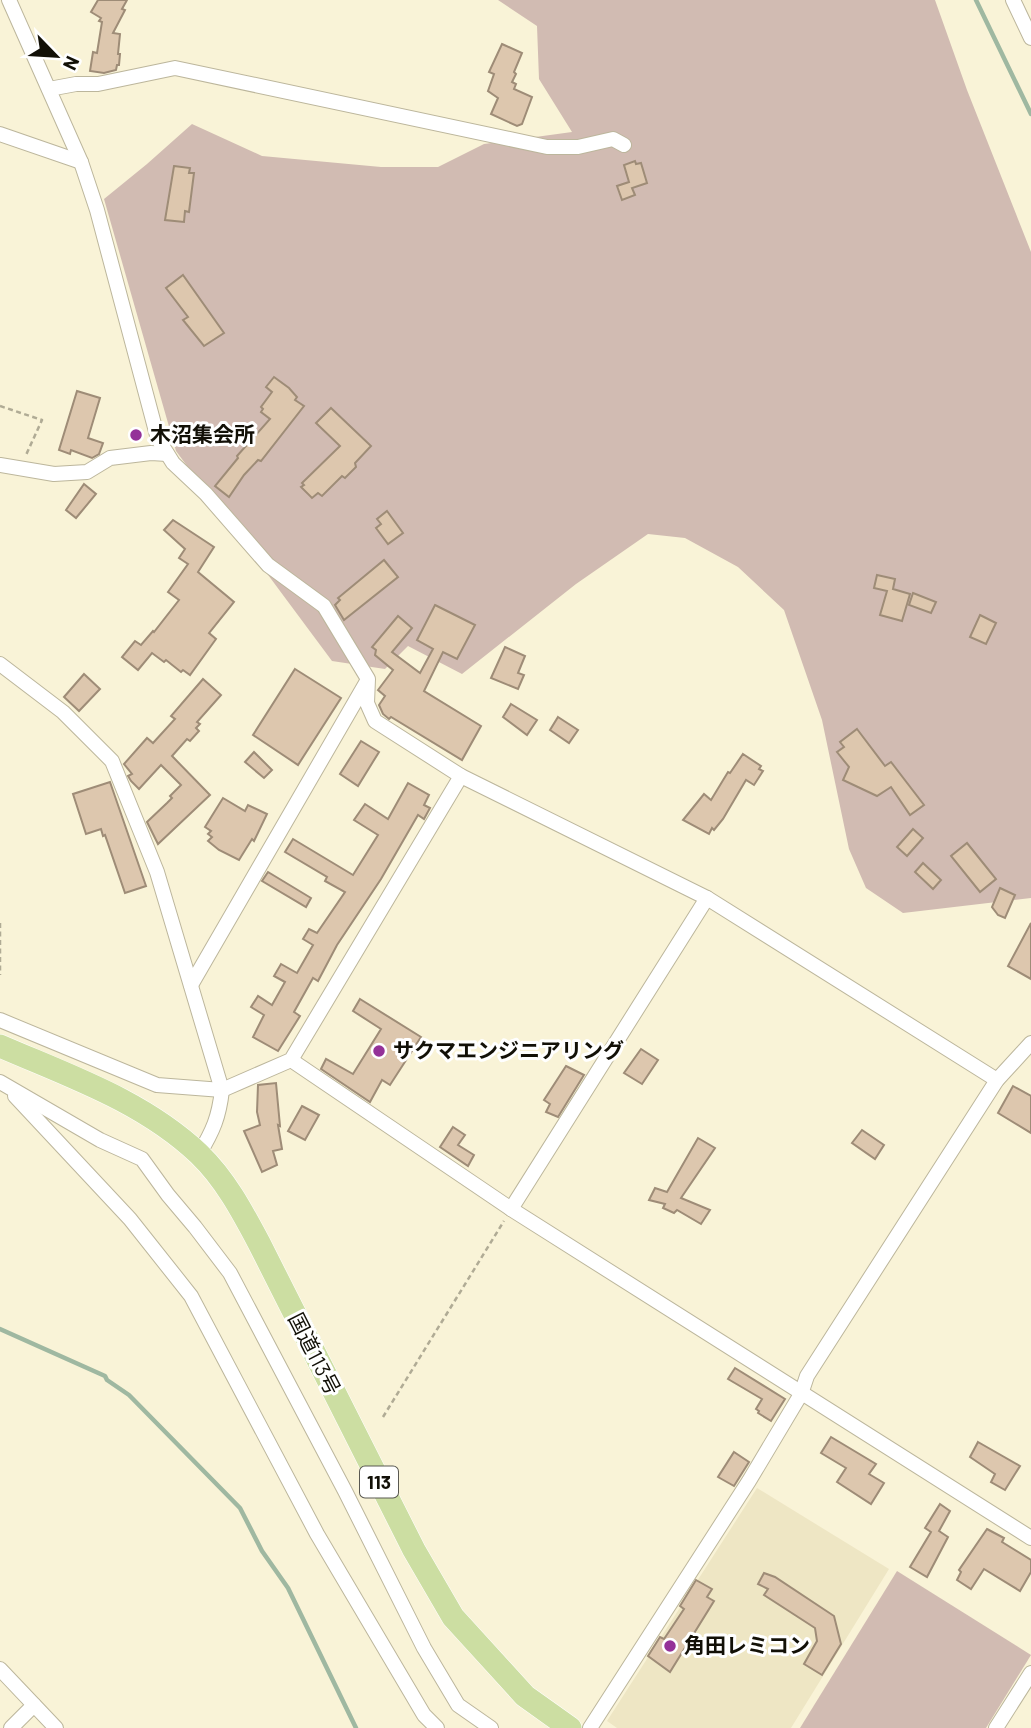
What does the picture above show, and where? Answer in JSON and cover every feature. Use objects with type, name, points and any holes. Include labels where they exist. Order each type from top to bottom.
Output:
[{"type":"highway","name":"国道113号","points":[[0,1046],[102,1091],[150,1116],[200,1154],[236,1200],[414,1550],[453,1617],[526,1696],[570,1728]]},
{"type":"street","points":[[9,0],[14,17],[81,162],[97,210],[158,439],[167,454],[268,565],[324,606],[368,679],[367,703],[375,722],[461,776],[707,898],[998,1080]]},
{"type":"street","points":[[1013,0],[1031,38]]},
{"type":"street","points":[[49,89],[76,84],[98,84],[175,68],[547,147],[578,147],[613,139],[624,145]]},
{"type":"street","points":[[0,134],[81,162]]},
{"type":"street","points":[[0,464],[54,474],[87,472],[110,458],[151,453],[167,454]]},
{"type":"street","points":[[0,664],[63,712],[112,761],[157,872],[222,1090],[214,1130],[200,1154]]},
{"type":"street","points":[[191,985],[368,679]]},
{"type":"street","points":[[0,1020],[157,1085],[222,1090],[291,1060],[461,776]]},
{"type":"street","points":[[511,1209],[707,898]]},
{"type":"street","points":[[590,1728],[749,1481],[801,1394],[807,1376],[998,1080],[1031,1043]]},
{"type":"street","points":[[291,1060],[511,1209],[1031,1538]]},
{"type":"street","points":[[2,1084],[130,1219],[191,1296],[317,1534],[424,1714],[437,1728]]},
{"type":"street","points":[[2,1084],[100,1140],[142,1159],[167,1195],[230,1273],[431,1660],[458,1705],[491,1728]]},
{"type":"street","points":[[0,1669],[56,1728]]},
{"type":"street","points":[[996,1728],[1031,1673]]},
{"type":"street","points":[[11,1728],[34,1705]]},
{"type":"path","points":[[0,406],[42,420],[21,467]]},
{"type":"path","points":[[0,923],[0,975]]},
{"type":"path","points":[[383,1417],[511,1209]]},
{"type":"shaded area","points":[[498,0],[935,0],[967,90],[1031,252],[1031,898],[903,913],[866,888],[849,849],[822,720],[784,610],[738,567],[685,538],[648,534],[576,584],[462,674],[408,646],[385,669],[332,661],[176,451],[104,199],[192,124],[262,156],[381,167],[438,167],[484,144],[572,132],[539,79],[537,26]]},
{"type":"shaded area","points":[[757,1488],[889,1569],[791,1728],[617,1728],[607,1721]]},
{"type":"shaded area","points":[[897,1571],[1031,1655],[986,1728],[800,1728]]},
{"type":"building","points":[[98,0],[127,0],[113,33],[120,34],[119,65],[116,70],[104,73],[90,71],[93,52],[97,53],[102,22],[99,21],[101,18],[91,12]]},
{"type":"building","points":[[502,44],[522,53],[512,82],[516,84],[514,89],[532,97],[522,124],[517,126],[491,114],[498,98],[488,91],[494,74],[489,72]]},
{"type":"building","points":[[635,161],[636,164],[641,163],[647,183],[632,188],[635,195],[622,200],[617,186],[629,182],[624,165]]},
{"type":"building","points":[[174,166],[190,168],[189,173],[194,173],[189,212],[185,211],[184,222],[165,220]]},
{"type":"building","points":[[183,275],[224,333],[204,346],[183,320],[188,317],[166,288]]},
{"type":"building","points":[[274,377],[289,388],[297,397],[295,400],[304,406],[261,461],[258,460],[244,475],[229,497],[215,486],[270,419],[261,412],[261,407],[272,392],[266,387]]},
{"type":"building","points":[[77,391],[100,398],[88,438],[103,443],[99,454],[92,458],[71,450],[70,454],[59,450]]},
{"type":"building","points":[[331,408],[371,446],[345,478],[342,476],[322,496],[318,493],[312,498],[301,487],[304,485],[302,483],[340,446],[316,423]]},
{"type":"building","points":[[84,484],[96,494],[76,518],[66,510]]},
{"type":"building","points":[[387,511],[403,533],[388,544],[376,528],[381,524],[377,519]]},
{"type":"building","points":[[173,520],[214,547],[198,572],[234,602],[209,633],[216,639],[190,675],[152,653],[138,670],[122,657],[135,641],[141,645],[154,632],[179,600],[168,592],[188,564],[179,558],[185,549],[164,530]]},
{"type":"building","points":[[384,560],[398,577],[344,620],[335,605],[340,600],[338,598]]},
{"type":"building","points":[[877,575],[895,579],[893,589],[910,594],[902,621],[880,615],[887,591],[874,588]]},
{"type":"building","points":[[913,593],[936,602],[931,613],[909,605]]},
{"type":"building","points":[[435,605],[475,625],[457,659],[443,652],[424,691],[481,726],[462,760],[391,717],[389,719],[379,705],[385,696],[378,690],[393,670],[375,655],[376,650],[372,647],[398,616],[412,628],[392,652],[420,673],[433,649],[417,640]]},
{"type":"building","points":[[980,615],[996,623],[986,644],[970,637]]},
{"type":"building","points":[[505,647],[525,656],[518,673],[524,675],[518,689],[491,678]]},
{"type":"building","points":[[295,669],[341,698],[298,765],[253,735]]},
{"type":"building","points":[[84,674],[100,689],[79,711],[64,697]]},
{"type":"building","points":[[203,679],[221,695],[197,722],[200,724],[196,728],[199,731],[190,741],[187,739],[172,756],[210,795],[158,844],[147,822],[172,798],[170,796],[181,785],[161,765],[139,789],[128,776],[132,774],[124,764],[147,738],[153,743],[175,719],[171,716]]},
{"type":"building","points":[[511,704],[537,720],[527,735],[503,717]]},
{"type":"building","points":[[558,717],[578,730],[569,743],[550,730]]},
{"type":"building","points":[[857,729],[885,766],[891,762],[924,805],[910,815],[891,787],[877,796],[843,780],[849,767],[837,752],[844,747],[840,742]]},
{"type":"building","points":[[361,741],[379,752],[358,786],[340,774]]},
{"type":"building","points":[[254,752],[272,770],[264,778],[245,762]]},
{"type":"building","points":[[743,754],[761,766],[759,769],[763,771],[754,785],[746,780],[714,830],[712,828],[709,834],[683,820],[704,794],[711,800]]},
{"type":"building","points":[[110,782],[146,886],[125,893],[105,835],[103,836],[101,829],[86,834],[73,794]]},
{"type":"building","points":[[408,783],[429,795],[424,805],[430,808],[424,819],[418,815],[381,879],[337,945],[318,981],[313,978],[294,1012],[300,1016],[278,1051],[253,1037],[264,1015],[251,1007],[258,996],[272,1005],[285,982],[274,976],[281,964],[297,973],[313,945],[303,939],[309,929],[317,933],[345,892],[325,881],[327,877],[285,852],[293,839],[353,875],[378,835],[354,820],[365,804],[388,819]]},
{"type":"building","points":[[223,798],[245,811],[248,805],[267,814],[254,841],[252,839],[239,860],[208,841],[212,837],[208,834],[211,831],[205,827]]},
{"type":"building","points":[[913,829],[923,838],[907,856],[897,847]]},
{"type":"building","points":[[967,843],[996,879],[980,892],[951,856]]},
{"type":"building","points":[[923,863],[941,880],[933,889],[915,872]]},
{"type":"building","points":[[268,872],[311,898],[306,907],[262,881]]},
{"type":"building","points":[[1000,888],[1015,895],[1005,918],[998,915],[992,907]]},
{"type":"building","points":[[1031,923],[1031,979],[1008,966]]},
{"type":"building","points":[[360,999],[421,1037],[390,1085],[382,1080],[370,1102],[321,1069],[326,1059],[353,1074],[381,1029],[353,1011]]},
{"type":"building","points":[[641,1049],[658,1060],[642,1084],[624,1073]]},
{"type":"building","points":[[566,1066],[584,1075],[558,1117],[546,1112],[550,1104],[544,1100]]},
{"type":"building","points":[[276,1083],[282,1149],[273,1151],[277,1165],[262,1172],[244,1131],[260,1125],[257,1112],[258,1085]]},
{"type":"building","points":[[1013,1086],[1031,1096],[1031,1133],[998,1113]]},
{"type":"building","points":[[302,1106],[319,1115],[305,1140],[288,1131]]},
{"type":"building","points":[[453,1127],[465,1135],[458,1145],[474,1155],[468,1166],[440,1147]]},
{"type":"building","points":[[862,1130],[884,1145],[875,1159],[852,1143]]},
{"type":"building","points":[[698,1138],[715,1148],[681,1198],[710,1210],[701,1224],[677,1210],[674,1213],[663,1208],[665,1204],[649,1200],[655,1188],[667,1192]]},
{"type":"building","points":[[735,1368],[785,1399],[771,1421],[756,1409],[762,1399],[728,1379]]},
{"type":"building","points":[[831,1437],[876,1464],[869,1474],[884,1483],[871,1504],[837,1482],[846,1468],[821,1453]]},
{"type":"building","points":[[978,1442],[1020,1466],[1005,1490],[991,1482],[995,1474],[970,1457]]},
{"type":"building","points":[[734,1452],[749,1462],[734,1486],[718,1477]]},
{"type":"building","points":[[940,1504],[950,1511],[939,1531],[948,1537],[927,1577],[910,1567],[931,1532],[925,1528]]},
{"type":"building","points":[[987,1529],[1004,1538],[1002,1542],[1031,1560],[1031,1572],[1020,1591],[984,1569],[971,1589],[957,1580],[961,1572],[959,1570]]},
{"type":"building","points":[[764,1573],[775,1577],[834,1616],[841,1644],[822,1675],[804,1664],[817,1641],[815,1628],[764,1595],[768,1589],[758,1584]]},
{"type":"building","points":[[696,1580],[712,1589],[707,1597],[714,1601],[670,1672],[648,1656],[660,1637],[664,1639],[684,1609],[680,1606]]},
{"type":"waterway","points":[[976,0],[1031,114]]},
{"type":"waterway","points":[[0,1329],[105,1376],[129,1395],[240,1508],[262,1551],[288,1588],[356,1728]]},
{"type":"place","name":"木沼集会所","points":[[136,435]]},
{"type":"place","name":"サクマエンジニアリング","points":[[379,1051]]},
{"type":"place","name":"角田レミコン","points":[[670,1646]]}]
